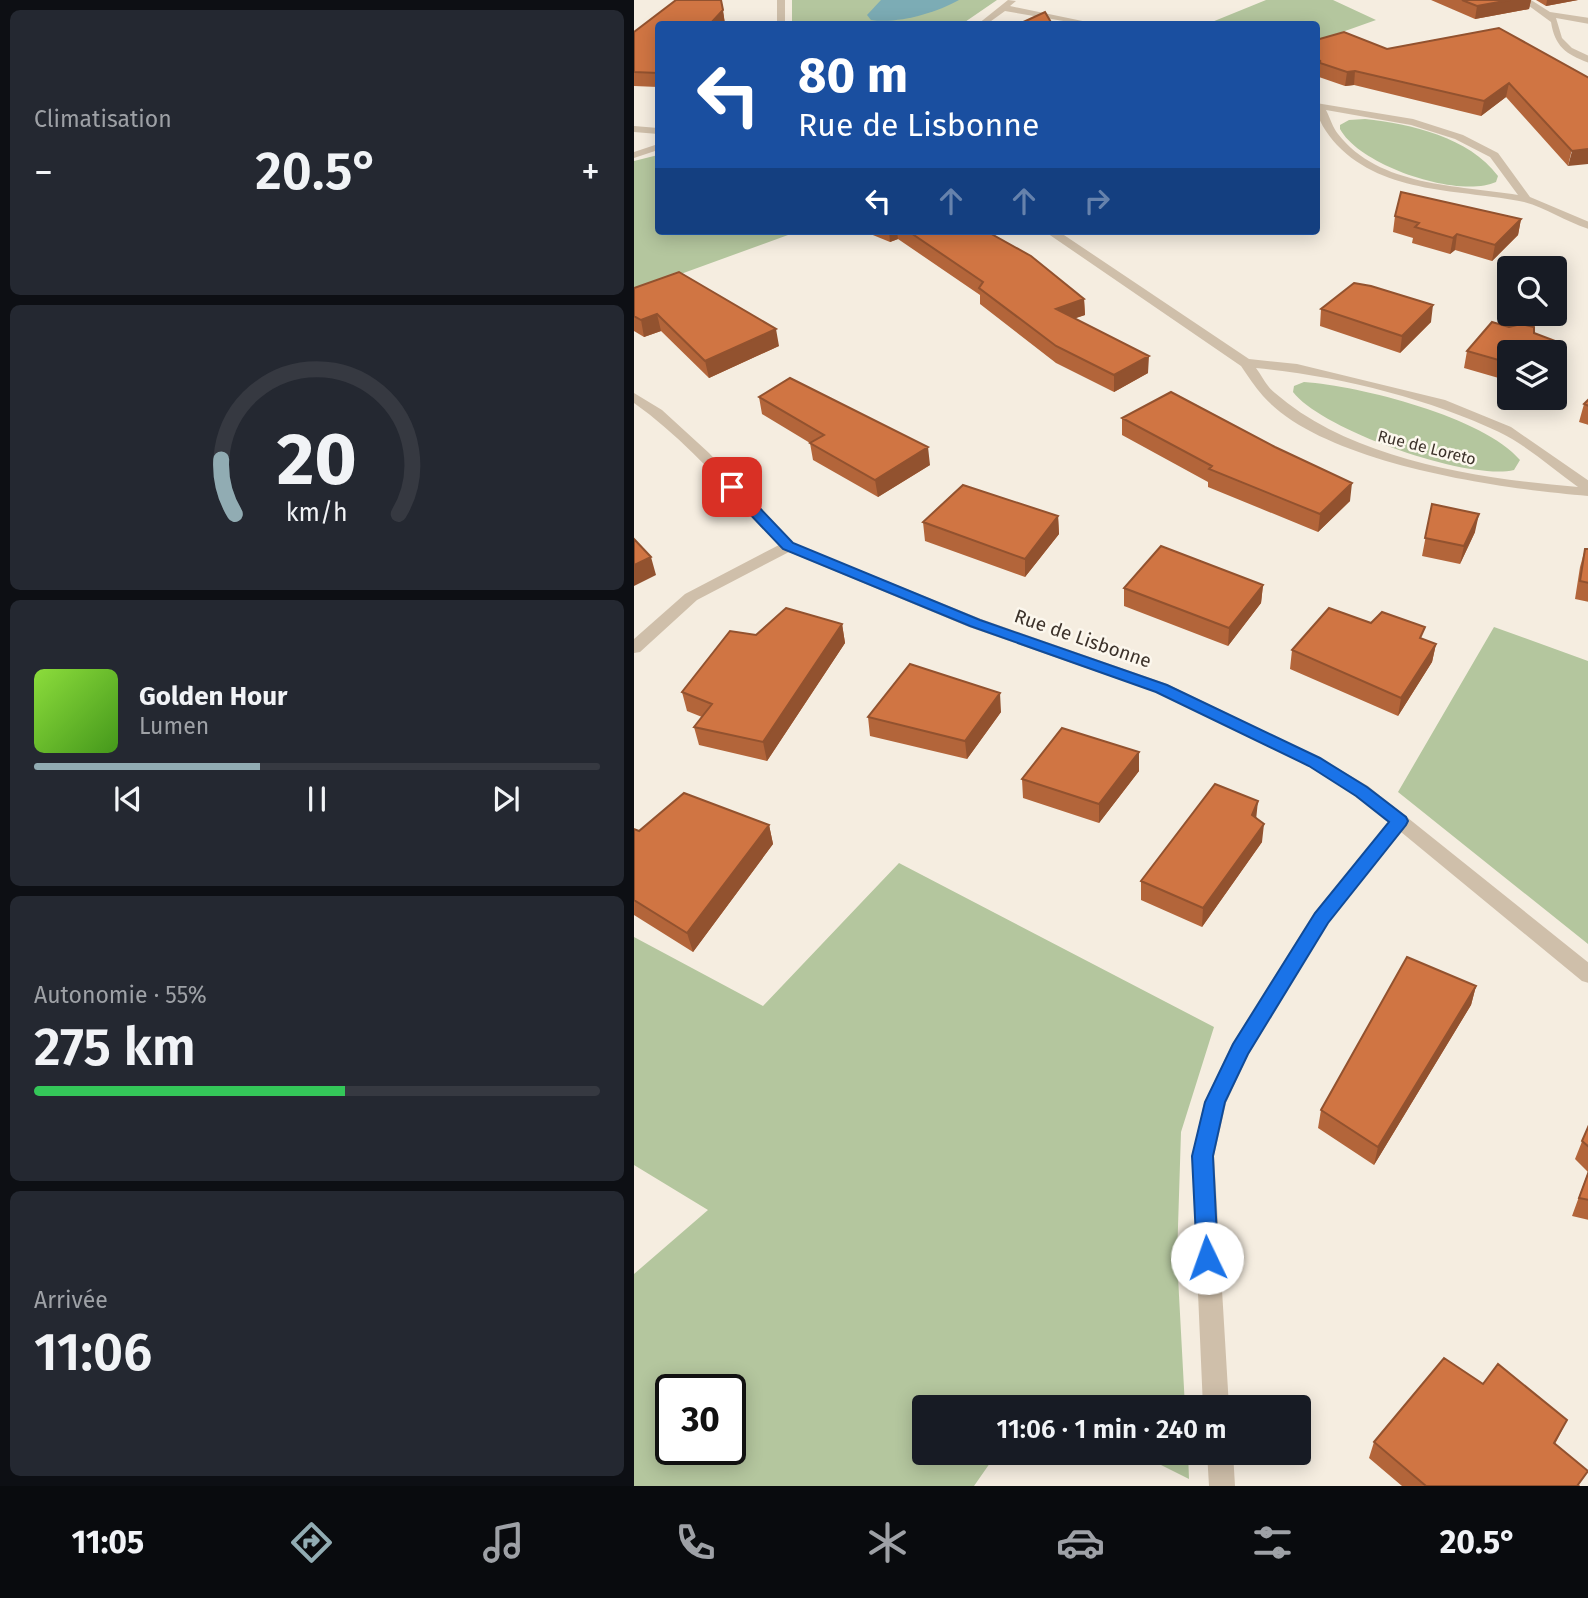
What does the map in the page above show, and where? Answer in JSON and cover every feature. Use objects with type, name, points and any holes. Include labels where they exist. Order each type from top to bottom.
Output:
[{"type":"street","points":[[780,0],[780,21]]},
{"type":"street","points":[[986,21],[1014,0]]},
{"type":"street","points":[[1525,0],[1548,14],[1555,22],[1558,39],[1569,50],[1588,60]]},
{"type":"street","points":[[1005,8],[1076,21]]},
{"type":"street","points":[[1548,14],[1588,21]]},
{"type":"street","points":[[1320,106],[1413,122],[1459,137],[1494,155],[1526,199]]},
{"type":"street","points":[[1320,111],[1337,143],[1350,155],[1373,167],[1422,184],[1526,199],[1588,226]]},
{"type":"street","points":[[634,129],[655,131]]},
{"type":"street","points":[[634,155],[655,148]]},
{"type":"street","name":"Rue de Loreto","points":[[1056,235],[1246,363],[1297,368],[1381,387],[1471,415],[1506,430],[1588,490]]},
{"type":"street","name":"Rue de Loreto","points":[[1246,363],[1253,380],[1268,396],[1313,426],[1373,452],[1436,470],[1501,482],[1588,490]]},
{"type":"street","name":"Rue de Lisbonne","points":[[634,397],[657,413],[703,456],[788,546],[975,623],[1161,688],[1314,762],[1362,792],[1400,821],[1588,975]]},
{"type":"street","points":[[634,648],[691,597],[788,546]]},
{"type":"street","points":[[1215,1395],[1203,1156],[1215,1102],[1240,1050],[1321,918],[1400,821]]},
{"type":"street","points":[[1221,1465],[1223,1486]]},
{"type":"green space","points":[[792,0],[997,0],[966,21],[792,21]]},
{"type":"green space","points":[[1266,0],[1333,0],[1376,20],[1320,40],[1320,21],[1214,21]]},
{"type":"green space","points":[[1365,119],[1420,129],[1455,142],[1486,163],[1498,176],[1496,182],[1479,186],[1459,186],[1412,176],[1388,167],[1351,143],[1340,129],[1340,125],[1349,120]]},
{"type":"green space","points":[[655,156],[655,235],[788,235],[634,291],[634,161]]},
{"type":"green space","points":[[1304,382],[1387,397],[1451,417],[1503,444],[1520,460],[1514,470],[1492,471],[1464,468],[1397,449],[1333,422],[1309,407],[1293,392],[1294,386]]},
{"type":"green space","points":[[1494,627],[1588,661],[1588,944],[1398,792]]},
{"type":"green space","points":[[899,863],[1214,1027],[1181,1132],[1177,1258],[1184,1395],[912,1395],[912,1465],[989,1465],[974,1486],[634,1486],[634,1274],[708,1210],[634,1165],[634,937],[763,1006]]},
{"type":"green space","points":[[1161,1465],[1188,1465],[1189,1479]]},
{"type":"water","points":[[881,0],[959,0],[916,16],[871,20],[867,15]]},
{"type":"building","points":[[676,0],[721,0],[723,10],[713,21],[655,21],[655,73],[634,72],[634,32]]},
{"type":"building","points":[[1462,0],[1510,0],[1477,6]]},
{"type":"building","points":[[1045,12],[1050,21],[1026,21]]},
{"type":"building","points":[[1499,28],[1589,78],[1589,149],[1572,151],[1509,83],[1484,101],[1355,71],[1347,72],[1320,63],[1320,39],[1344,32],[1387,49]]},
{"type":"building","points":[[1401,192],[1521,219],[1495,245],[1457,234],[1453,238],[1415,227],[1419,223],[1395,216]]},
{"type":"building","points":[[914,235],[993,235],[1031,256],[1084,299],[1056,309],[1149,356],[1114,375],[1056,346],[979,288],[983,282]]},
{"type":"building","points":[[679,272],[776,329],[705,361],[657,314],[641,320],[634,316],[634,288]]},
{"type":"building","points":[[1354,283],[1433,305],[1402,336],[1321,309]]},
{"type":"building","points":[[1492,322],[1497,326],[1534,327],[1534,333],[1553,340],[1497,340],[1497,360],[1467,351]]},
{"type":"building","points":[[790,378],[928,447],[875,480],[810,443],[824,435],[759,397]]},
{"type":"building","points":[[1171,392],[1275,447],[1352,483],[1320,514],[1209,469],[1212,466],[1122,418]]},
{"type":"building","points":[[963,485],[1058,516],[1025,559],[923,522]]},
{"type":"building","points":[[1432,504],[1479,514],[1464,546],[1425,538]]},
{"type":"building","points":[[634,539],[651,557],[634,565]]},
{"type":"building","points":[[1161,546],[1263,585],[1229,628],[1124,588]]},
{"type":"building","points":[[1585,549],[1589,549],[1589,583],[1580,581]]},
{"type":"building","points":[[786,608],[842,624],[763,742],[694,727],[712,704],[682,692],[730,631],[756,635]]},
{"type":"building","points":[[1329,608],[1371,623],[1382,612],[1425,627],[1420,638],[1436,644],[1401,698],[1292,650]]},
{"type":"building","points":[[910,664],[1000,693],[965,741],[868,717]]},
{"type":"building","points":[[1062,728],[1139,752],[1099,804],[1022,779]]},
{"type":"building","points":[[1215,784],[1258,801],[1252,815],[1264,824],[1203,908],[1141,881]]},
{"type":"building","points":[[684,793],[769,825],[687,933],[634,900],[634,829],[639,831]]},
{"type":"building","points":[[1407,957],[1476,986],[1378,1147],[1321,1110]]},
{"type":"building","points":[[1589,1125],[1589,1147],[1582,1141]]},
{"type":"building","points":[[1589,1171],[1589,1200],[1579,1198]]},
{"type":"building","points":[[1444,1358],[1483,1384],[1498,1364],[1567,1420],[1554,1443],[1588,1471],[1577,1486],[1426,1486],[1374,1442]]},
{"type":"route","points":[[732,487],[788,546],[975,623],[1161,688],[1314,762],[1362,792],[1400,821],[1321,918],[1240,1050],[1215,1102],[1203,1156],[1207,1258]]}]
